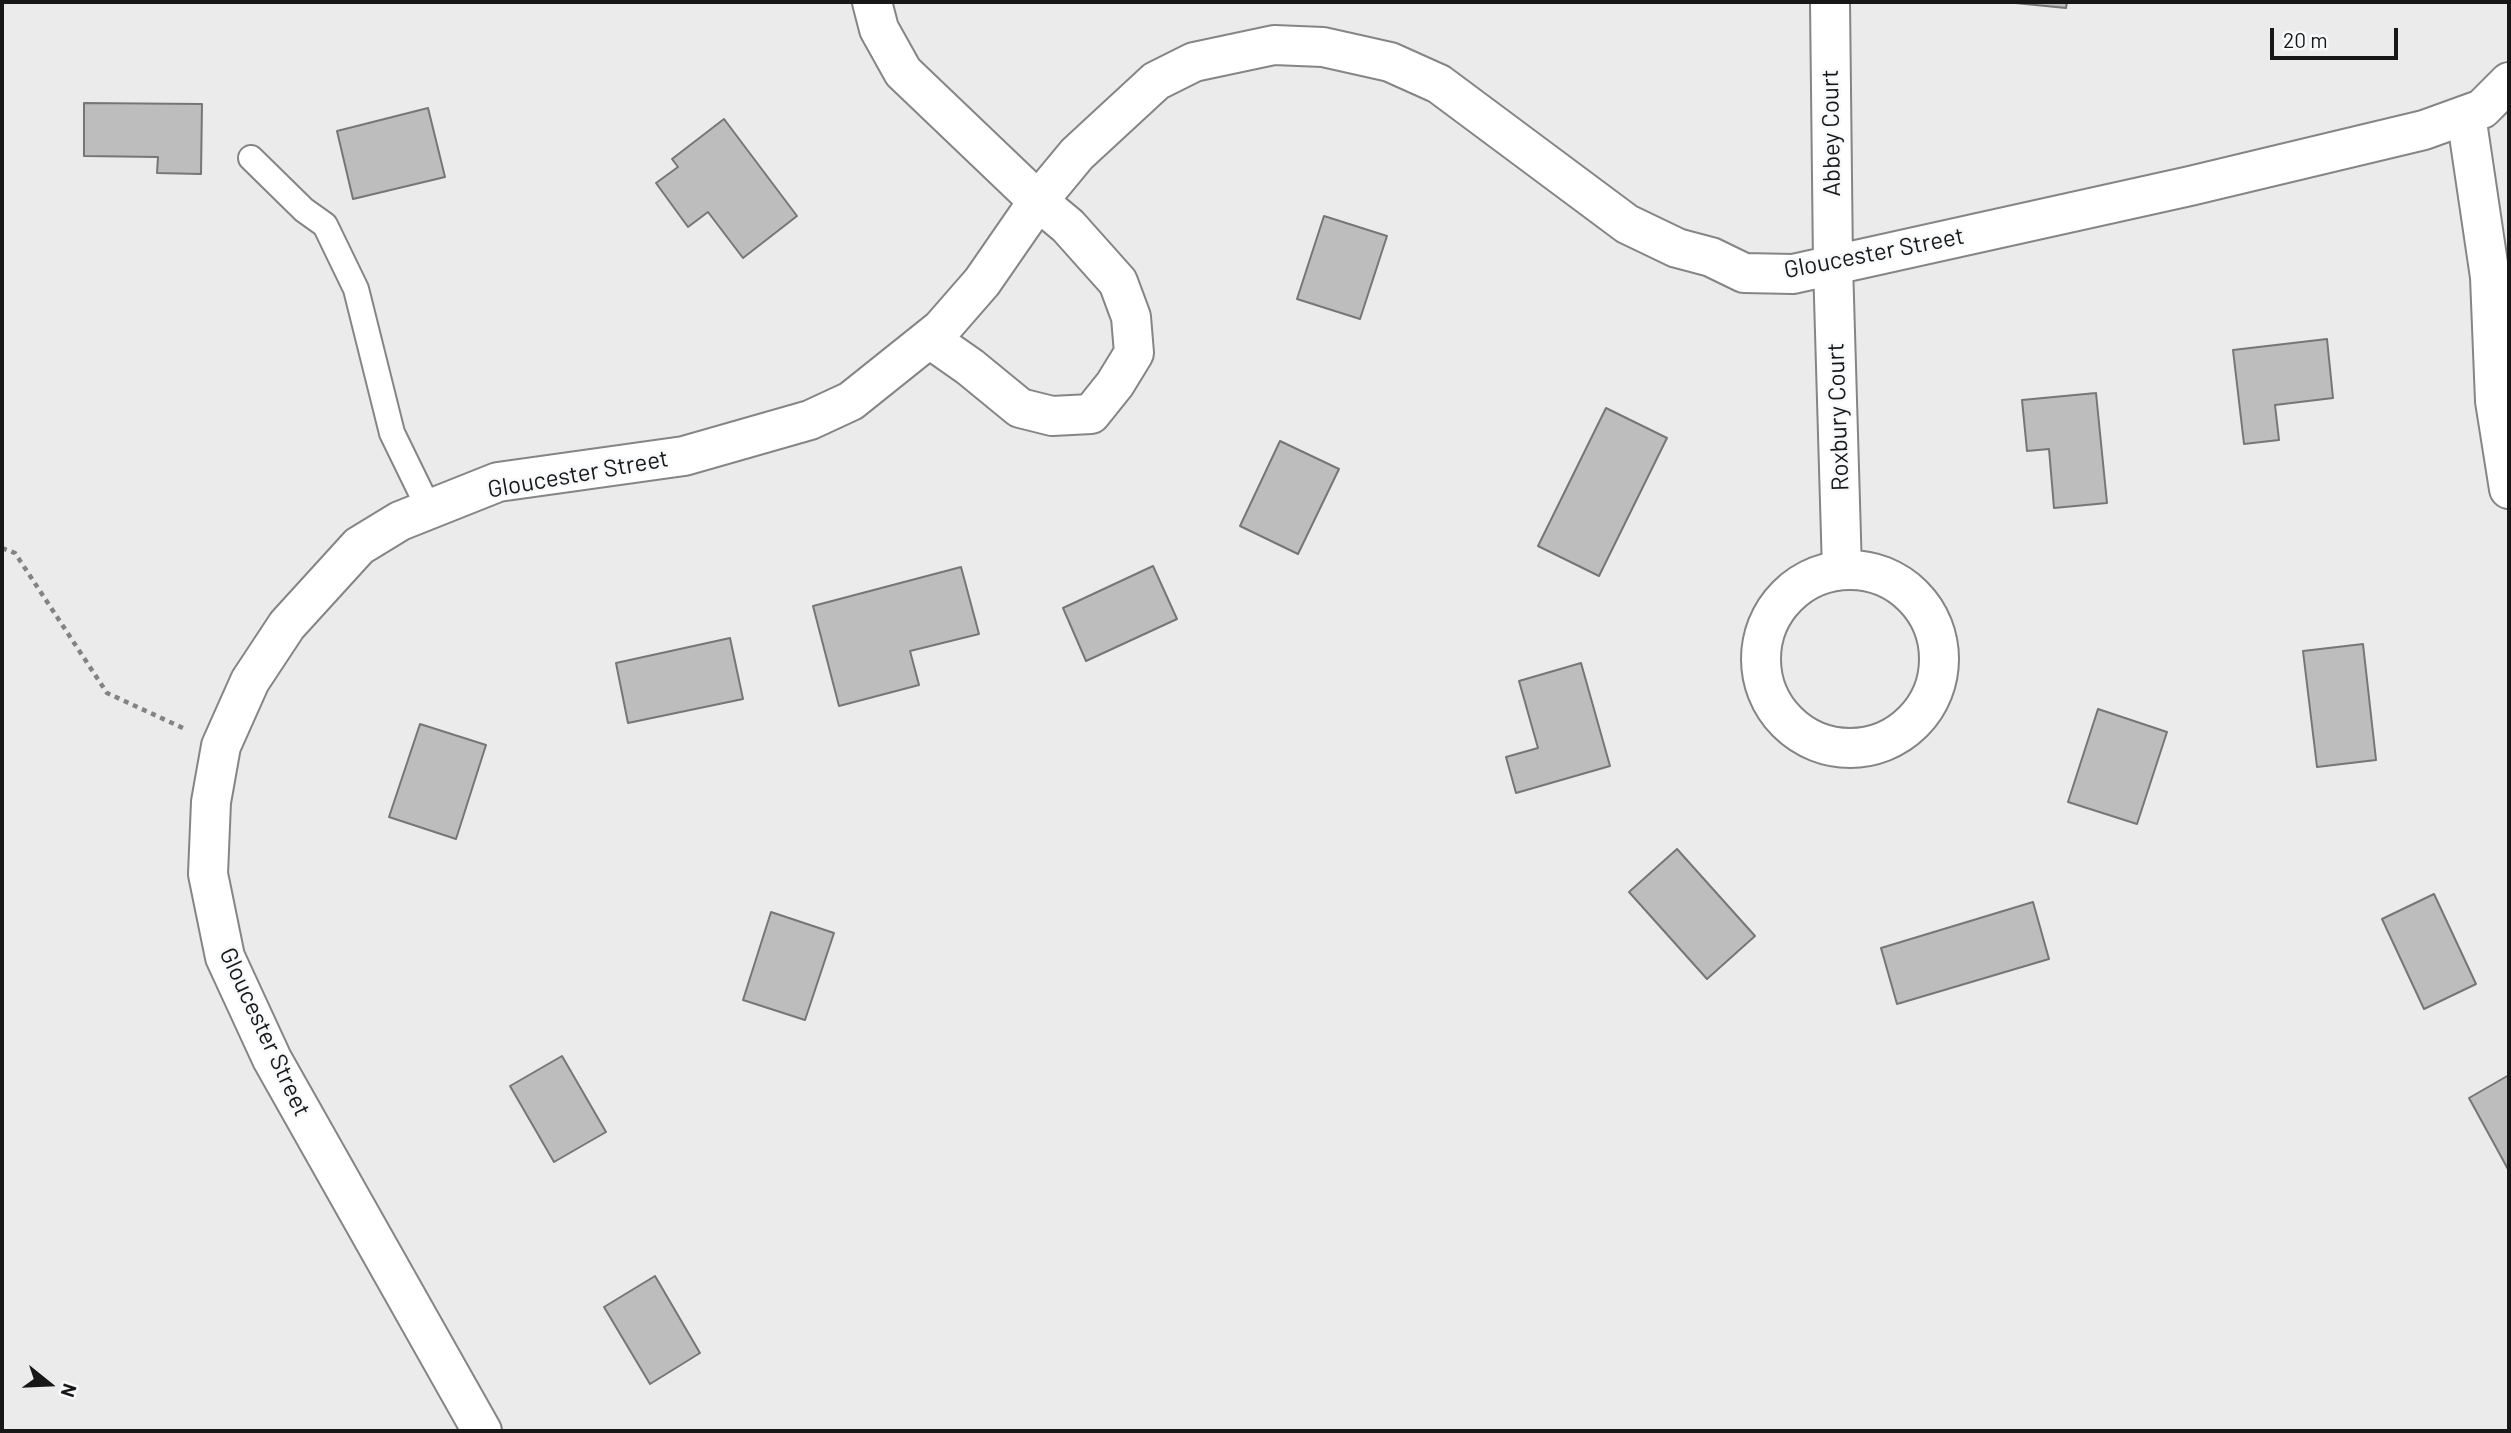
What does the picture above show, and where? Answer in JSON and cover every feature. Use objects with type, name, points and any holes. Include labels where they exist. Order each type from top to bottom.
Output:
[{"type":"street","points":[[872,2],[879,29],[903,72],[1038,201],[1069,226],[1118,282],[1131,317],[1134,353],[1115,384],[1091,414],[1052,416],[1020,408],[970,367],[930,339]]},
{"type":"street","name":"Abbey Court","points":[[1830,2],[1833,264]]},
{"type":"street","name":"Gloucester Street","points":[[482,1431],[277,1068],[225,957],[208,874],[211,802],[221,746],[250,681],[287,625],[359,546],[400,521],[498,482],[684,456],[810,420],[851,401],[941,329],[982,282],[1038,201],[1077,154],[1156,81],[1194,62],[1274,45],[1323,47],[1390,62],[1439,84],[1628,224],[1677,248],[1711,257],[1744,273],[1793,274],[2203,183],[2424,130],[2482,109],[2509,82]]},
{"type":"street","points":[[2466,114],[2490,277],[2495,401],[2509,489]]},
{"type":"street","name":"Roxbury Court","points":[[1833,264],[1842,570]]},
{"type":"street","points":[[1842,570],[1873,573],[1900,585],[1923,607],[1936,634],[1939,664],[1932,694],[1916,720],[1892,739],[1863,748],[1832,747],[1805,737],[1784,719],[1769,695],[1761,668],[1763,640],[1774,614],[1785,599],[1791,592],[1816,577],[1842,570]]},
{"type":"lane","points":[[251,158],[304,210],[325,225],[356,289],[392,433],[429,509]]},
{"type":"path","points":[[2,548],[15,553],[107,693],[221,746]]},
{"type":"building","points":[[2005,2],[2067,2],[2066,8]]},
{"type":"building","points":[[84,103],[202,104],[201,174],[157,173],[158,157],[84,156]]},
{"type":"building","points":[[428,108],[445,177],[353,199],[337,131]]},
{"type":"building","points":[[724,119],[797,216],[743,258],[708,212],[688,227],[656,183],[678,167],[672,159]]},
{"type":"building","points":[[1324,216],[1387,236],[1360,319],[1297,299]]},
{"type":"building","points":[[2327,339],[2333,398],[2275,405],[2279,440],[2244,444],[2233,350]]},
{"type":"building","points":[[2096,393],[2107,503],[2054,508],[2049,449],[2027,451],[2022,400]]},
{"type":"building","points":[[1606,408],[1667,438],[1599,576],[1538,546]]},
{"type":"building","points":[[1280,441],[1339,469],[1298,554],[1240,526]]},
{"type":"building","points":[[1153,566],[1177,619],[1086,661],[1063,608]]},
{"type":"building","points":[[961,567],[979,634],[910,651],[919,685],[839,706],[813,606]]},
{"type":"building","points":[[730,638],[743,699],[628,723],[616,663]]},
{"type":"building","points":[[2363,644],[2376,760],[2317,767],[2303,651]]},
{"type":"building","points":[[1581,663],[1610,766],[1516,793],[1506,757],[1538,748],[1519,681]]},
{"type":"building","points":[[2098,709],[2167,732],[2137,824],[2068,802]]},
{"type":"building","points":[[420,724],[486,745],[456,839],[389,817]]},
{"type":"building","points":[[1677,849],[1755,936],[1707,979],[1629,892]]},
{"type":"building","points":[[2434,894],[2476,984],[2424,1009],[2382,919]]},
{"type":"building","points":[[2033,902],[2049,959],[1897,1004],[1881,948]]},
{"type":"building","points":[[771,912],[834,933],[805,1020],[743,1000]]},
{"type":"building","points":[[562,1056],[606,1132],[554,1162],[510,1086]]},
{"type":"building","points":[[2509,1075],[2509,1171],[2469,1098]]},
{"type":"building","points":[[655,1276],[700,1353],[650,1384],[604,1307]]}]
